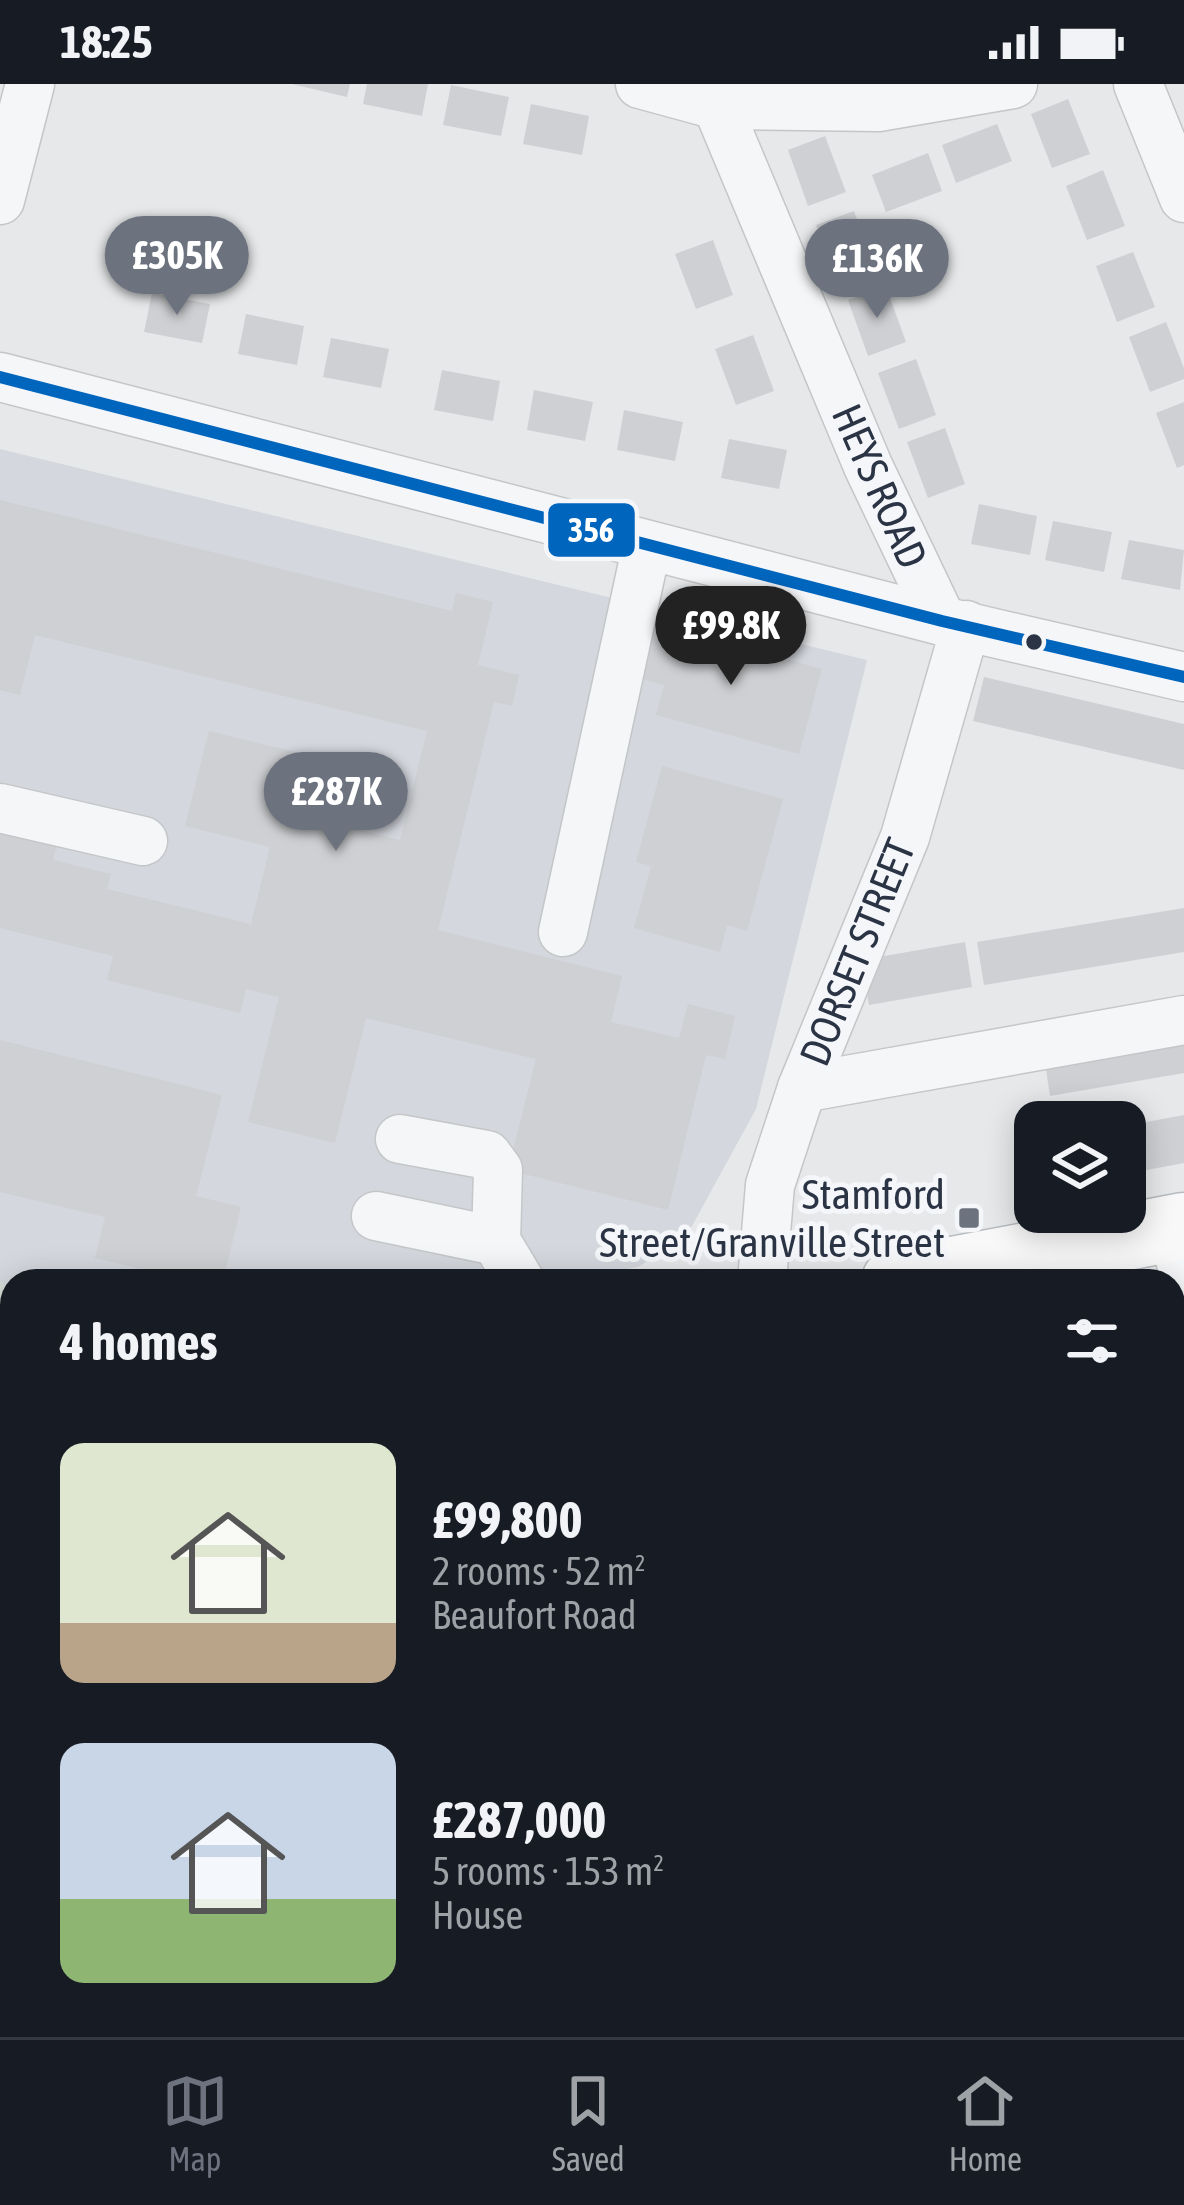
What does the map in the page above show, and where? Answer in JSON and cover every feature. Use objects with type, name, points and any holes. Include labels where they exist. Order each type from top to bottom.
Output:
[{"type":"highway","points":[[983,1269],[1180,1242]]},
{"type":"street","points":[[0,200],[30,84]]},
{"type":"street","points":[[640,84],[878,107],[1012,84]]},
{"type":"street","points":[[1138,84],[1184,198]]},
{"type":"street","name":"HEYS ROAD","points":[[712,94],[868,466],[954,623]]},
{"type":"street","points":[[0,376],[647,545],[1184,677]]},
{"type":"street","points":[[563,932],[647,545]]},
{"type":"street","name":"DORSET STREET","points":[[763,1269],[770,1185],[802,1088],[905,837],[954,623]]},
{"type":"street","points":[[0,808],[143,841]]},
{"type":"street","points":[[802,1088],[1184,1020]]},
{"type":"street","points":[[376,1216],[508,1261],[497,1170],[487,1156],[400,1139]]},
{"type":"shaded area","points":[[0,449],[867,660],[756,1109],[686,1237],[638,1267],[626,1269],[0,1269]]},
{"type":"building","points":[[292,84],[350,84],[347,97]]},
{"type":"building","points":[[367,84],[428,84],[422,116],[363,104]]},
{"type":"building","points":[[451,85],[509,97],[501,136],[443,125]]},
{"type":"building","points":[[1068,99],[1090,154],[1052,168],[1031,114]]},
{"type":"building","points":[[531,104],[589,116],[582,155],[523,144]]},
{"type":"building","points":[[997,124],[1012,161],[956,183],[942,145]]},
{"type":"building","points":[[825,136],[846,192],[808,206],[788,150]]},
{"type":"building","points":[[928,153],[942,191],[886,212],[872,175]]},
{"type":"building","points":[[1103,170],[1125,226],[1087,240],[1066,186]]},
{"type":"building","points":[[854,211],[874,267],[837,281],[816,225]]},
{"type":"building","points":[[713,240],[733,295],[696,309],[675,254]]},
{"type":"building","points":[[1133,252],[1155,307],[1117,322],[1096,266]]},
{"type":"building","points":[[886,287],[906,342],[868,356],[848,300]]},
{"type":"building","points":[[152,293],[210,304],[202,343],[144,332]]},
{"type":"building","points":[[246,314],[304,326],[297,365],[238,354]]},
{"type":"building","points":[[1166,322],[1184,379],[1150,392],[1129,337]]},
{"type":"building","points":[[753,335],[774,391],[736,405],[715,349]]},
{"type":"building","points":[[331,338],[389,349],[381,388],[323,377]]},
{"type":"building","points":[[916,359],[936,415],[899,429],[878,373]]},
{"type":"building","points":[[442,370],[500,381],[493,421],[434,410]]},
{"type":"building","points":[[534,390],[593,402],[585,441],[527,430]]},
{"type":"building","points":[[1184,402],[1184,465],[1177,468],[1156,413]]},
{"type":"building","points":[[624,410],[683,422],[675,461],[617,450]]},
{"type":"building","points":[[945,428],[965,484],[928,498],[907,442]]},
{"type":"building","points":[[729,439],[787,450],[779,489],[721,478]]},
{"type":"building","points":[[0,500],[452,611],[456,593],[493,602],[478,665],[519,675],[512,706],[494,702],[438,930],[622,976],[611,1022],[679,1038],[688,1004],[735,1016],[725,1059],[706,1055],[668,1210],[508,1170],[536,1059],[366,1018],[335,1143],[248,1122],[279,997],[246,989],[240,1013],[107,980],[113,956],[0,928],[0,827],[58,841],[53,860],[111,874],[107,889],[251,924],[270,847],[185,826],[209,731],[299,753],[296,765],[322,771],[317,792],[347,799],[341,825],[400,840],[427,731],[35,635],[20,695],[0,690]]},
{"type":"building","points":[[979,504],[1037,516],[1030,555],[971,544]]},
{"type":"building","points":[[1053,521],[1112,532],[1104,572],[1045,560]]},
{"type":"building","points":[[1129,540],[1184,550],[1180,590],[1121,579]]},
{"type":"building","points":[[654,624],[822,669],[799,754],[656,715],[664,685],[639,678]]},
{"type":"building","points":[[984,677],[1184,724],[1184,770],[973,721]]},
{"type":"building","points":[[662,766],[783,799],[747,931],[727,925],[720,952],[634,928],[651,866],[636,862]]},
{"type":"building","points":[[1184,908],[1184,952],[984,985],[977,942]]},
{"type":"building","points":[[965,942],[972,987],[869,1005],[861,960]]},
{"type":"building","points":[[1184,1033],[1184,1073],[1050,1096],[1044,1056]]},
{"type":"building","points":[[0,1040],[222,1095],[196,1196],[241,1207],[226,1269],[140,1269],[95,1258],[105,1217],[0,1192]]},
{"type":"building","points":[[1184,1115],[1184,1163],[1146,1170],[1146,1122]]},
{"type":"transit line","name":"356","points":[[0,377],[942,621],[1184,677]]},
{"type":"place","name":"Stamford Street/Granville Street","points":[[969,1218]]}]
